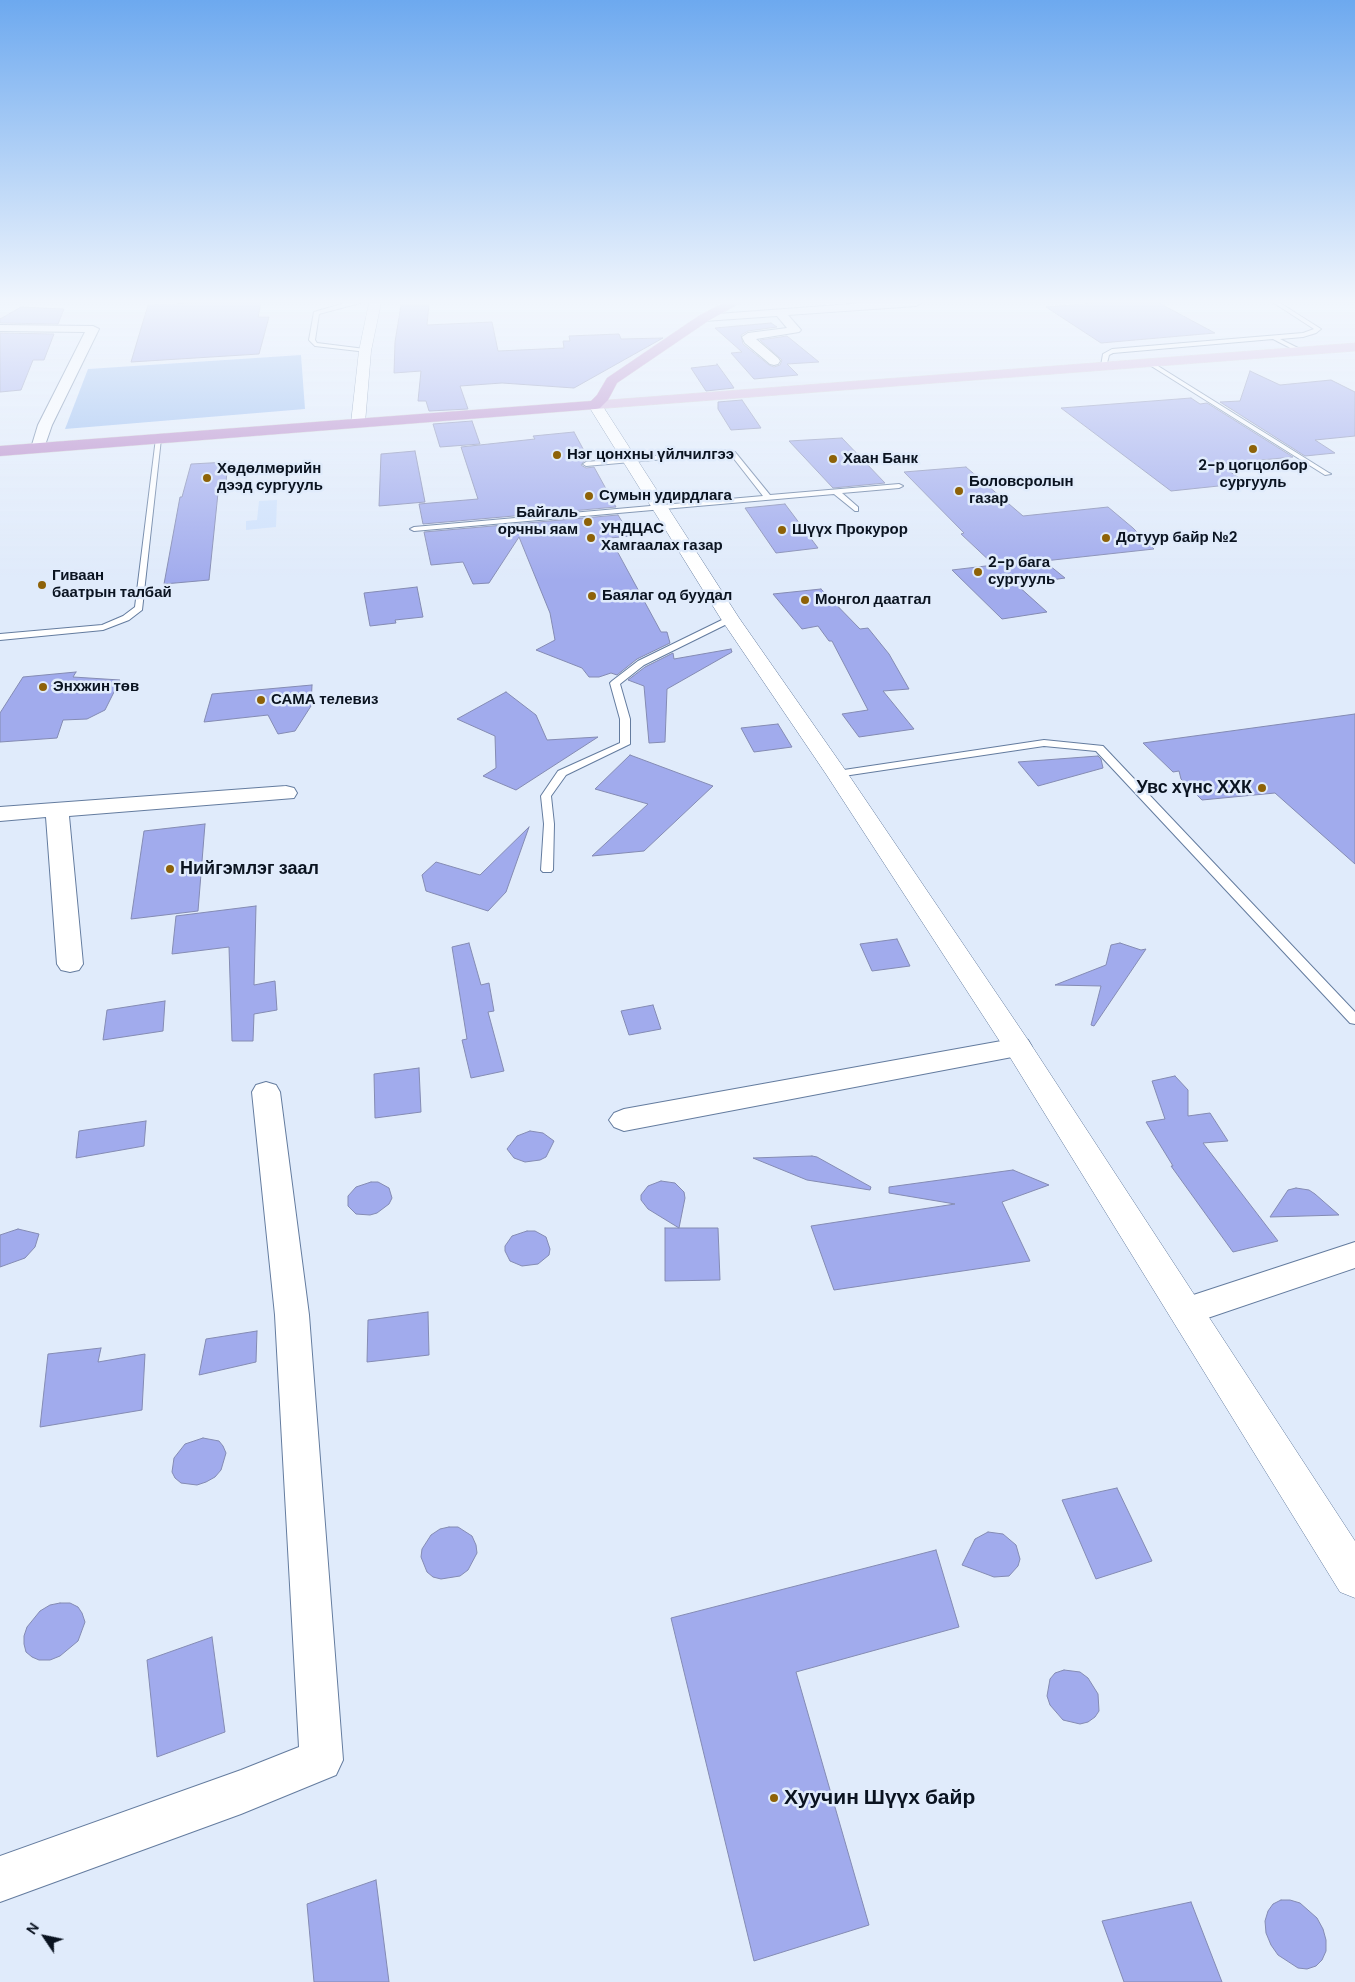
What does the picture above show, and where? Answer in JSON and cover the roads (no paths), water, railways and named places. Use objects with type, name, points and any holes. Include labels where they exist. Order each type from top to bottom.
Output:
[{"type":"highway","points":[[0,451],[596,405],[604,395]]},
{"type":"main road","points":[[596,405],[720,395]]},
{"type":"street","points":[[38,448],[45,425],[60,395]]},
{"type":"street","points":[[358,423],[361,395]]},
{"type":"street","points":[[596,405],[730,619],[837,774],[1018,1047],[1355,1578]]},
{"type":"street","points":[[0,814],[286,793]]},
{"type":"street","points":[[57,810],[70,964]]},
{"type":"street","points":[[624,1120],[1018,1047]]},
{"type":"street","points":[[0,1879],[242,1792],[321,1760],[292,1314],[266,1092]]},
{"type":"street","points":[[1187,1311],[1355,1255]]},
{"type":"lane","points":[[1202,395],[1327,474]]},
{"type":"lane","points":[[0,636],[103,627],[126,618],[138,608],[158,439]]},
{"type":"lane","points":[[586,464],[629,458],[720,452],[733,453],[768,497]]},
{"type":"lane","points":[[414,529],[900,486]]},
{"type":"lane","points":[[835,491],[855,509]]},
{"type":"lane","points":[[547,870],[549,824],[546,796],[562,774],[625,744],[625,719],[615,684],[641,663],[730,619]]},
{"type":"lane","points":[[837,774],[1044,743],[1099,748],[1355,1020]]},
{"type":"place","name":"2-р цогцолбор сургууль","points":[[1253,449]]},
{"type":"place","name":"Нэг цонхны үйлчилгээ","points":[[557,455]]},
{"type":"place","name":"Хаан Банк","points":[[833,459]]},
{"type":"place","name":"Хөдөлмөрийн дээд сургууль","points":[[207,478]]},
{"type":"place","name":"Боловсролын газар","points":[[959,491]]},
{"type":"place","name":"Сумын удирдлага","points":[[589,496]]},
{"type":"place","name":"Байгаль орчны яам","points":[[588,522]]},
{"type":"place","name":"Шүүх Прокурор","points":[[782,530]]},
{"type":"place","name":"УНДЦАС Хамгаалах газар","points":[[591,538]]},
{"type":"place","name":"Дотуур байр №2","points":[[1106,538]]},
{"type":"place","name":"2-р бага сургууль","points":[[978,572]]},
{"type":"place","name":"Гиваан баатрын талбай","points":[[42,585]]},
{"type":"place","name":"Баялаг од буудал","points":[[592,596]]},
{"type":"place","name":"Монгол даатгал","points":[[805,600]]},
{"type":"place","name":"Энхжин төв","points":[[43,687]]},
{"type":"place","name":"САМА телевиз","points":[[261,700]]},
{"type":"place","name":"Увс хүнс ХХК","points":[[1262,788]]},
{"type":"place","name":"Нийгэмлэг заал","points":[[170,869]]},
{"type":"place","name":"Хуучин Шүүх байр","points":[[774,1798]]}]
